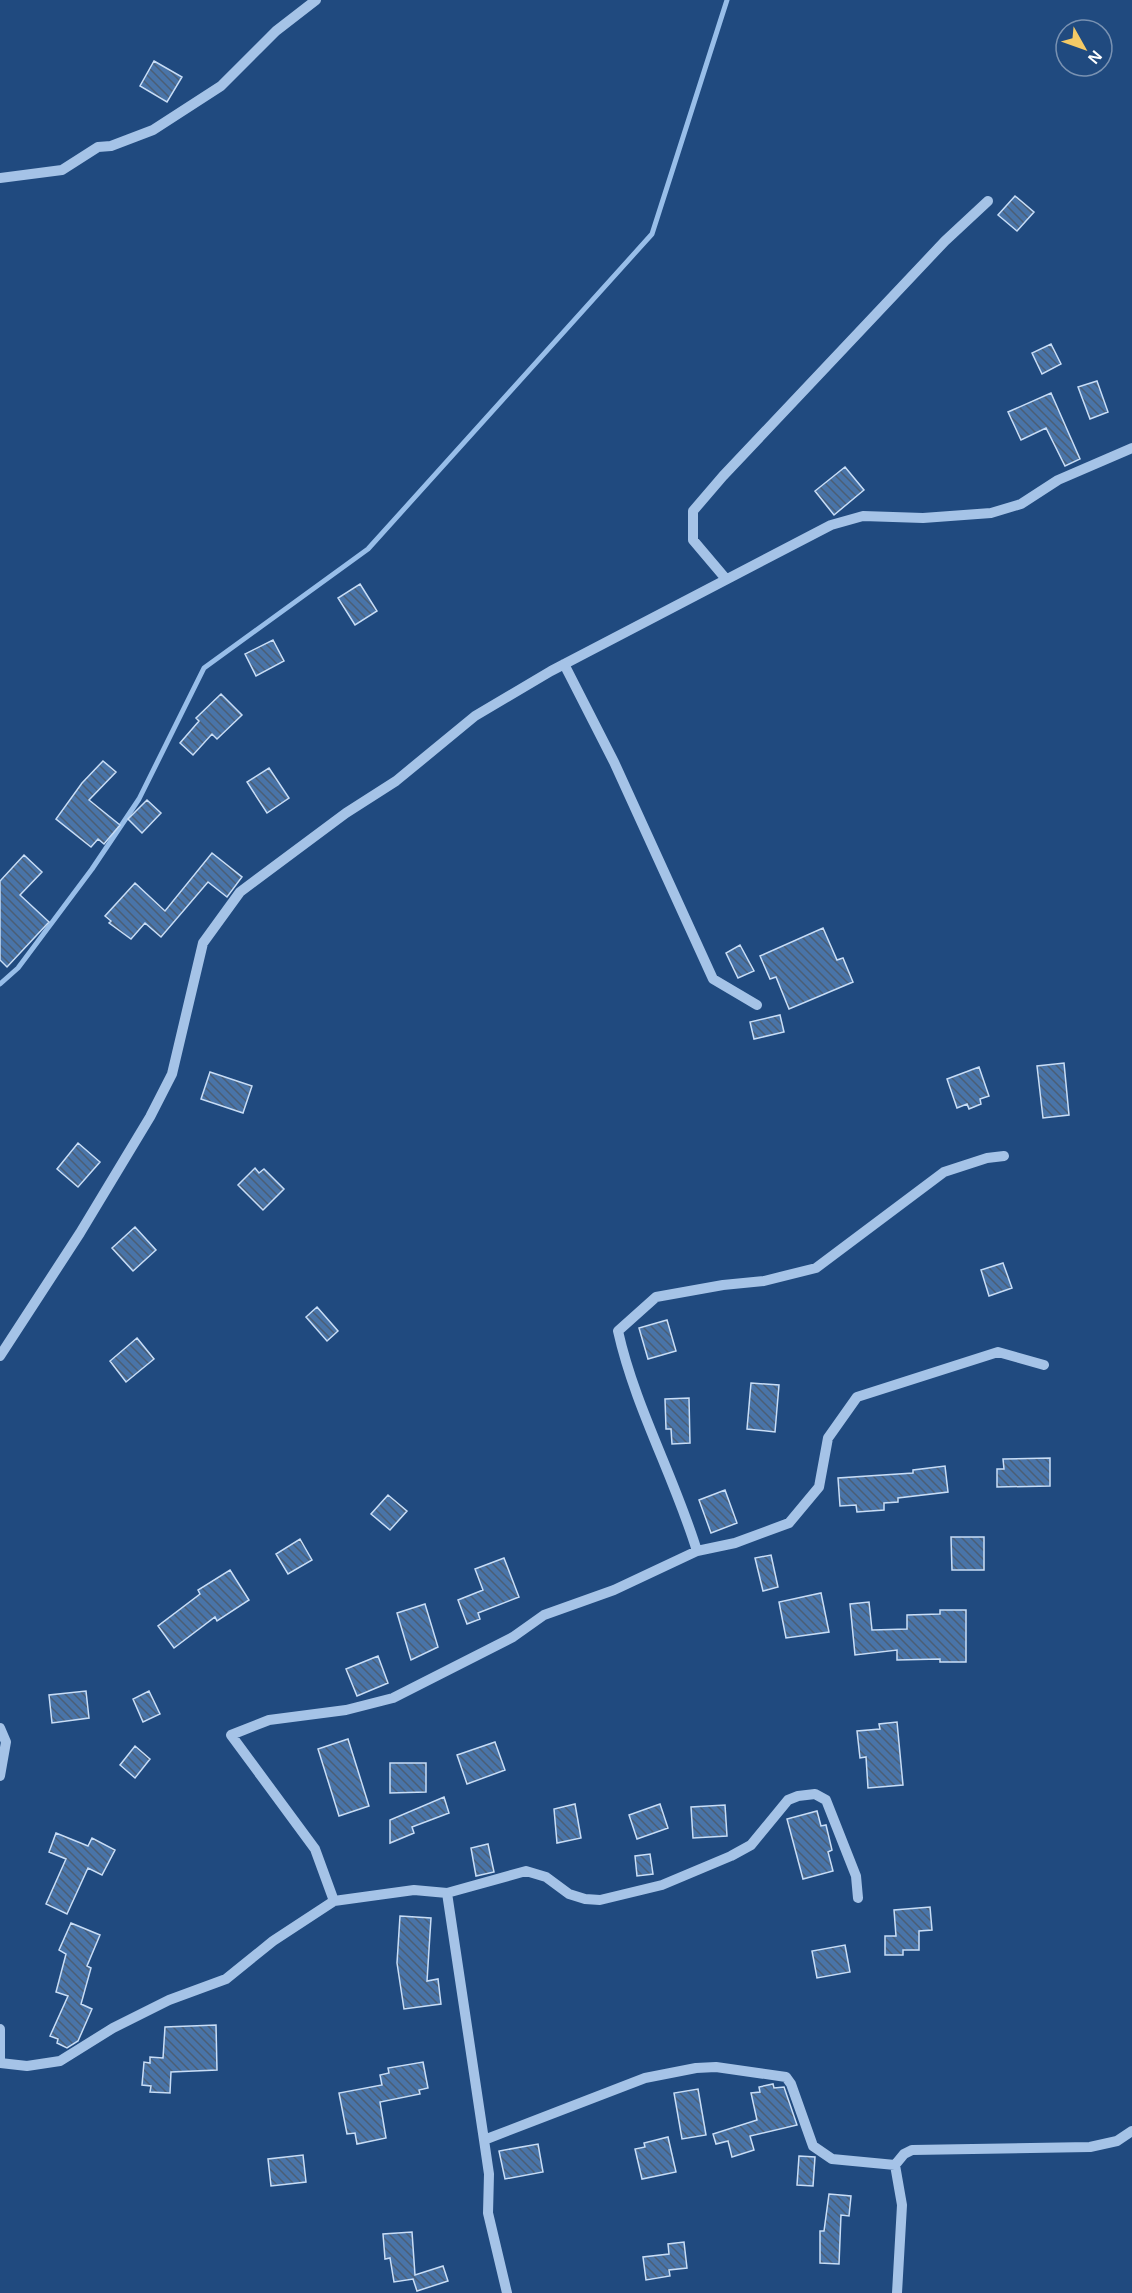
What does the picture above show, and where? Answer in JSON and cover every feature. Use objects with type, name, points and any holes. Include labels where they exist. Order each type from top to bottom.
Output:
[{"type":"street","points":[[0,178],[62,170],[88,152],[153,130],[221,86],[276,31],[316,0]]},
{"type":"street","points":[[726,579],[693,540],[693,511],[723,476],[945,241],[988,201]]},
{"type":"street","points":[[0,1356],[80,1233],[150,1118],[172,1074],[203,943],[240,892],[346,813],[396,781],[475,716],[564,664],[831,525],[863,516],[922,518],[991,513],[1021,504],[1058,480],[1132,448]]},
{"type":"street","points":[[564,664],[614,762],[713,979],[757,1005]]},
{"type":"street","points":[[697,1551],[685,1512],[627,1373],[618,1330],[656,1297],[723,1285],[764,1281],[816,1268],[944,1172],[987,1158],[1004,1156]]},
{"type":"street","points":[[334,1901],[315,1849],[231,1735],[269,1720],[346,1710],[393,1698],[513,1636],[544,1615],[615,1590],[697,1551],[735,1543],[789,1523],[819,1487],[828,1438],[857,1397],[999,1352],[1044,1365]]},
{"type":"street","points":[[0,1728],[6,1742],[0,1776]]},
{"type":"street","points":[[0,2029],[0,2062],[27,2066],[60,2061],[169,2000],[226,1979],[273,1941],[334,1901],[414,1890],[447,1893],[526,1871],[546,1877],[568,1894],[600,1900],[662,1884],[751,1845],[788,1800],[798,1796],[815,1794],[826,1800],[856,1876],[858,1898]]},
{"type":"street","points":[[447,1893],[489,2174],[488,2213],[507,2293]]},
{"type":"street","points":[[484,2140],[645,2078],[696,2068],[717,2067],[786,2077],[791,2084],[813,2146],[832,2159],[895,2165]]},
{"type":"street","points":[[897,2293],[902,2205],[895,2165],[904,2154],[912,2150],[1090,2147],[1117,2141],[1132,2131]]},
{"type":"building","points":[[154,61],[182,77],[167,102],[140,86]]},
{"type":"building","points":[[1015,196],[1034,212],[1017,231],[998,215]]},
{"type":"building","points":[[1051,344],[1061,364],[1042,374],[1032,353]]},
{"type":"building","points":[[1097,381],[1108,412],[1090,419],[1078,387]]},
{"type":"building","points":[[1051,393],[1080,459],[1065,466],[1046,428],[1021,440],[1008,412]]},
{"type":"building","points":[[845,467],[864,490],[834,515],[815,491]]},
{"type":"building","points":[[360,584],[377,611],[355,625],[338,598]]},
{"type":"building","points":[[273,640],[284,661],[256,676],[245,654]]},
{"type":"building","points":[[221,694],[242,715],[217,739],[212,734],[193,755],[180,743],[199,721],[196,718]]},
{"type":"building","points":[[103,761],[116,772],[89,800],[120,825],[104,844],[98,839],[91,847],[56,819],[82,783]]},
{"type":"building","points":[[269,768],[289,798],[267,813],[247,782]]},
{"type":"building","points":[[147,800],[161,813],[142,833],[128,819]]},
{"type":"building","points":[[212,853],[242,877],[227,897],[208,882],[161,937],[145,923],[131,939],[109,923],[111,921],[105,916],[135,883],[165,911]]},
{"type":"building","points":[[24,855],[42,872],[20,895],[49,922],[7,967],[0,960],[0,881]]},
{"type":"building","points":[[823,928],[837,960],[843,958],[853,982],[789,1009],[776,977],[770,979],[760,956]]},
{"type":"building","points":[[740,945],[754,971],[738,978],[726,953]]},
{"type":"building","points":[[780,1015],[784,1032],[754,1039],[750,1022]]},
{"type":"building","points":[[1064,1063],[1069,1115],[1043,1118],[1037,1066]]},
{"type":"building","points":[[979,1067],[989,1096],[980,1099],[981,1104],[969,1109],[967,1104],[957,1108],[947,1079]]},
{"type":"building","points":[[210,1072],[252,1086],[243,1113],[201,1099]]},
{"type":"building","points":[[78,1143],[100,1162],[78,1187],[57,1169]]},
{"type":"building","points":[[255,1168],[259,1173],[264,1169],[284,1189],[263,1210],[238,1185]]},
{"type":"building","points":[[135,1227],[156,1250],[133,1271],[112,1248]]},
{"type":"building","points":[[1003,1263],[1012,1288],[989,1296],[981,1270]]},
{"type":"building","points":[[317,1307],[338,1331],[327,1341],[306,1317]]},
{"type":"building","points":[[667,1320],[676,1351],[648,1359],[639,1328]]},
{"type":"building","points":[[137,1338],[154,1359],[126,1382],[110,1361]]},
{"type":"building","points":[[751,1383],[779,1385],[775,1432],[747,1429]]},
{"type":"building","points":[[689,1398],[690,1443],[672,1444],[671,1429],[666,1429],[665,1399]]},
{"type":"building","points":[[1050,1458],[1050,1486],[997,1487],[997,1469],[1004,1469],[1003,1459]]},
{"type":"building","points":[[945,1466],[948,1492],[898,1498],[898,1502],[884,1503],[884,1510],[857,1512],[856,1505],[840,1506],[838,1478],[913,1473],[913,1470]]},
{"type":"building","points":[[725,1490],[737,1523],[711,1533],[699,1500]]},
{"type":"building","points":[[388,1495],[407,1511],[390,1530],[371,1514]]},
{"type":"building","points":[[951,1537],[984,1537],[984,1570],[952,1570]]},
{"type":"building","points":[[300,1539],[312,1560],[288,1574],[276,1554]]},
{"type":"building","points":[[771,1555],[778,1587],[763,1591],[755,1558]]},
{"type":"building","points":[[504,1558],[519,1597],[478,1613],[480,1619],[467,1624],[458,1600],[483,1590],[475,1569]]},
{"type":"building","points":[[230,1570],[249,1600],[217,1621],[215,1617],[174,1648],[158,1626],[200,1594],[198,1590]]},
{"type":"building","points":[[821,1593],[829,1632],[786,1638],[779,1602]]},
{"type":"building","points":[[869,1602],[872,1630],[907,1629],[907,1615],[940,1614],[940,1610],[966,1610],[966,1662],[940,1662],[940,1659],[897,1660],[897,1650],[855,1655],[850,1604]]},
{"type":"building","points":[[425,1604],[438,1647],[411,1660],[397,1613]]},
{"type":"building","points":[[378,1656],[388,1683],[357,1696],[346,1669]]},
{"type":"building","points":[[86,1691],[89,1718],[52,1723],[49,1695]]},
{"type":"building","points":[[149,1691],[160,1714],[143,1722],[133,1699]]},
{"type":"building","points":[[897,1722],[903,1785],[868,1788],[866,1757],[860,1758],[857,1731],[880,1729],[879,1724]]},
{"type":"building","points":[[348,1739],[369,1806],[339,1816],[318,1749]]},
{"type":"building","points":[[495,1742],[505,1770],[467,1784],[457,1755]]},
{"type":"building","points":[[135,1746],[150,1759],[135,1778],[120,1765]]},
{"type":"building","points":[[390,1763],[426,1763],[426,1792],[390,1793]]},
{"type":"building","points":[[444,1797],[449,1813],[412,1827],[414,1833],[390,1843],[390,1820]]},
{"type":"building","points":[[575,1804],[581,1838],[557,1843],[554,1809]]},
{"type":"building","points":[[660,1804],[668,1828],[637,1839],[629,1815]]},
{"type":"building","points":[[725,1805],[727,1836],[693,1838],[691,1807]]},
{"type":"building","points":[[817,1811],[821,1826],[826,1825],[832,1850],[828,1852],[833,1871],[803,1879],[787,1819]]},
{"type":"building","points":[[56,1833],[88,1846],[92,1838],[115,1850],[102,1875],[88,1868],[67,1914],[46,1904],[66,1859],[49,1852]]},
{"type":"building","points":[[488,1844],[494,1872],[476,1876],[471,1848]]},
{"type":"building","points":[[650,1854],[653,1874],[637,1876],[635,1856]]},
{"type":"building","points":[[930,1907],[932,1930],[919,1931],[919,1950],[903,1950],[903,1955],[885,1955],[885,1936],[896,1936],[894,1910]]},
{"type":"building","points":[[400,1916],[431,1918],[427,1981],[438,1979],[441,2004],[404,2009],[397,1963]]},
{"type":"building","points":[[71,1923],[100,1935],[87,1966],[91,1968],[81,2004],[92,2009],[78,2041],[67,2048],[57,2043],[58,2039],[50,2036],[68,1996],[56,1992],[66,1954],[59,1950]]},
{"type":"building","points":[[845,1945],[850,1972],[817,1978],[812,1951]]},
{"type":"building","points":[[216,2025],[217,2070],[171,2072],[170,2093],[150,2092],[151,2086],[142,2085],[144,2062],[150,2063],[150,2057],[163,2058],[165,2027]]},
{"type":"building","points":[[423,2062],[428,2088],[419,2090],[420,2094],[380,2102],[386,2138],[357,2144],[355,2133],[347,2134],[339,2093],[382,2085],[380,2075],[389,2073],[388,2068]]},
{"type":"building","points":[[773,2084],[774,2088],[784,2087],[797,2125],[750,2136],[754,2150],[732,2157],[728,2141],[716,2144],[713,2134],[757,2120],[751,2093],[760,2092],[759,2087]]},
{"type":"building","points":[[698,2089],[706,2135],[682,2139],[674,2093]]},
{"type":"building","points":[[668,2137],[676,2172],[642,2179],[635,2149],[645,2147],[644,2143]]},
{"type":"building","points":[[538,2144],[543,2172],[505,2179],[499,2151]]},
{"type":"building","points":[[303,2155],[306,2182],[271,2186],[268,2159]]},
{"type":"building","points":[[799,2156],[815,2157],[813,2186],[797,2185]]},
{"type":"building","points":[[829,2194],[851,2196],[849,2216],[841,2215],[839,2264],[820,2263],[820,2231],[824,2231]]},
{"type":"building","points":[[412,2232],[415,2275],[443,2266],[448,2281],[417,2291],[413,2279],[394,2282],[390,2258],[385,2259],[383,2234]]},
{"type":"building","points":[[684,2242],[687,2268],[669,2270],[670,2276],[646,2280],[643,2257],[669,2254],[668,2244]]},
{"type":"waterway","points":[[0,984],[18,968],[92,869],[139,799],[204,668],[368,549],[652,234],[727,0]]}]
